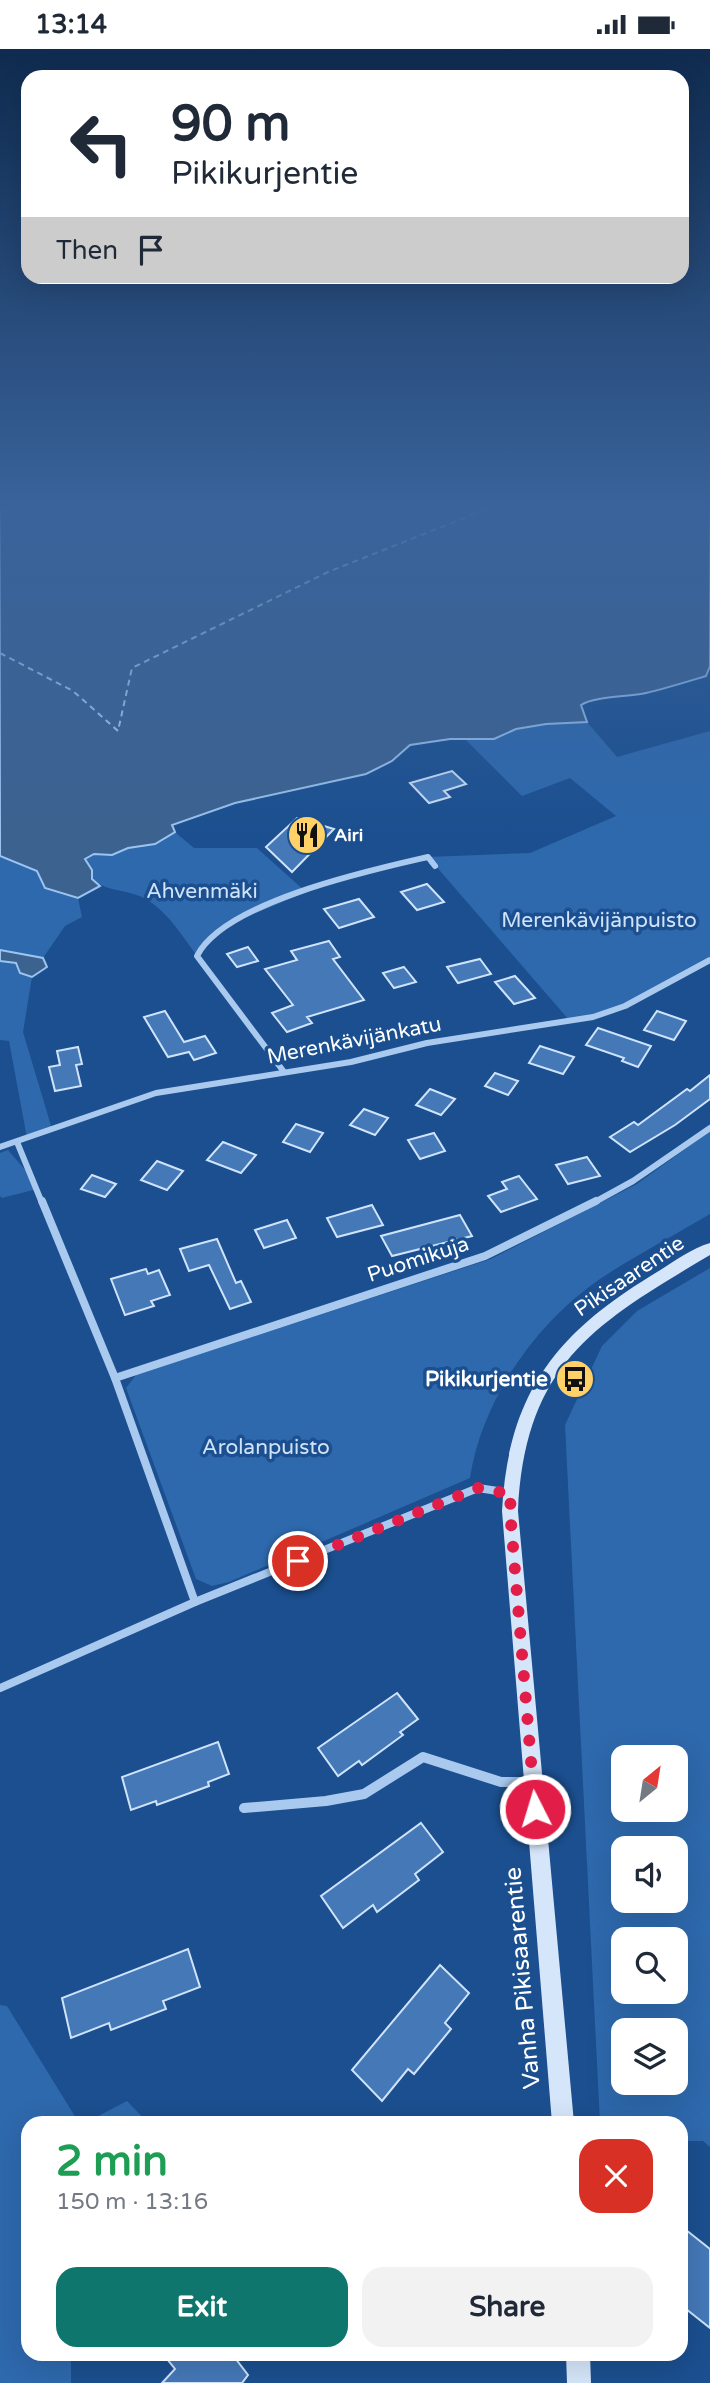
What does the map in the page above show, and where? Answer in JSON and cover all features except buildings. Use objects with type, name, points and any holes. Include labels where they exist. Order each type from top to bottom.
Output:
[{"type":"street","points":[[284,1072],[197,956],[200,950],[230,924],[294,895],[375,869],[428,857],[435,866]]},
{"type":"street","name":"Merenkävijänkatu","points":[[0,1147],[156,1093],[351,1062],[440,1040],[593,1017],[625,1006],[710,960]]},
{"type":"street","name":"Puomikuja","points":[[115,1378],[485,1256],[561,1220],[633,1181],[710,1128]]},
{"type":"street","points":[[17,1142],[115,1378],[195,1602]]},
{"type":"street","name":"Pikisaarentie","points":[[511,1494],[514,1460],[528,1413],[563,1352],[609,1311],[710,1248]]},
{"type":"street","points":[[0,1688],[195,1602],[478,1488],[511,1494]]},
{"type":"street","name":"Vanha Pikisaarentie","points":[[511,1494],[510,1511],[562,2116]]},
{"type":"street","points":[[244,1808],[326,1801],[364,1794],[423,1757],[433,1758],[479,1777],[501,1782],[533,1782]]},
{"type":"street","points":[[578,2361],[579,2383]]},
{"type":"green space","name":"Merenkävijänpuisto","points":[[587,722],[617,757],[710,731],[710,960],[625,1006],[569,1020],[428,857],[530,853],[616,816],[570,778],[522,796],[465,739],[494,739],[516,729]]},
{"type":"green space","name":"Ahvenmäki","points":[[175,832],[194,848],[257,848],[306,892],[230,924],[197,956],[156,906],[135,894],[98,883],[92,879],[92,870],[85,860],[94,854],[112,855],[128,848],[155,844]]},
{"type":"green space","points":[[0,856],[37,871],[46,888],[78,898],[82,917],[65,926],[43,958],[0,950]]},
{"type":"green space","points":[[0,961],[16,963],[20,973],[32,977],[23,1032],[52,1129],[27,1138],[9,1041],[0,1040]]},
{"type":"green space","name":"Arolanpuisto","points":[[710,1131],[710,1214],[603,1277],[579,1295],[535,1339],[500,1391],[476,1448],[470,1478],[229,1582],[212,1586],[196,1579],[126,1388],[136,1375],[491,1259],[637,1184]]},
{"type":"green space","points":[[8,1150],[32,1178],[37,1189],[2,1198],[0,1196],[0,1153]]},
{"type":"green space","points":[[710,1268],[710,2147],[703,2141],[688,2141],[688,2116],[600,2116],[565,1425],[602,1346],[637,1311]]},
{"type":"green space","points":[[0,2005],[7,2006],[75,2116],[21,2116],[21,2361],[71,2361],[71,2383],[0,2383]]},
{"type":"green space","points":[[127,2101],[141,2116],[98,2116]]},
{"type":"shaded area","points":[[0,618],[710,618],[710,666],[706,676],[646,693],[587,702],[581,705],[587,722],[516,729],[494,739],[450,739],[410,745],[392,761],[366,774],[235,803],[172,825],[175,832],[155,844],[128,848],[112,855],[94,854],[85,859],[92,870],[92,879],[100,886],[78,898],[45,888],[37,871],[0,856]]},
{"type":"shaded area","points":[[0,950],[43,958],[47,967],[32,977],[20,973],[16,963],[0,961]]},
{"type":"ferry route","points":[[0,653],[73,691],[118,731],[132,668],[234,618]]},
{"type":"place","name":"Airi","points":[[307,835]]},
{"type":"place","name":"Pikikurjentie","points":[[575,1379]]},
{"type":"route","points":[[298,1561],[478,1488],[511,1494],[510,1511],[535,1809]]}]
